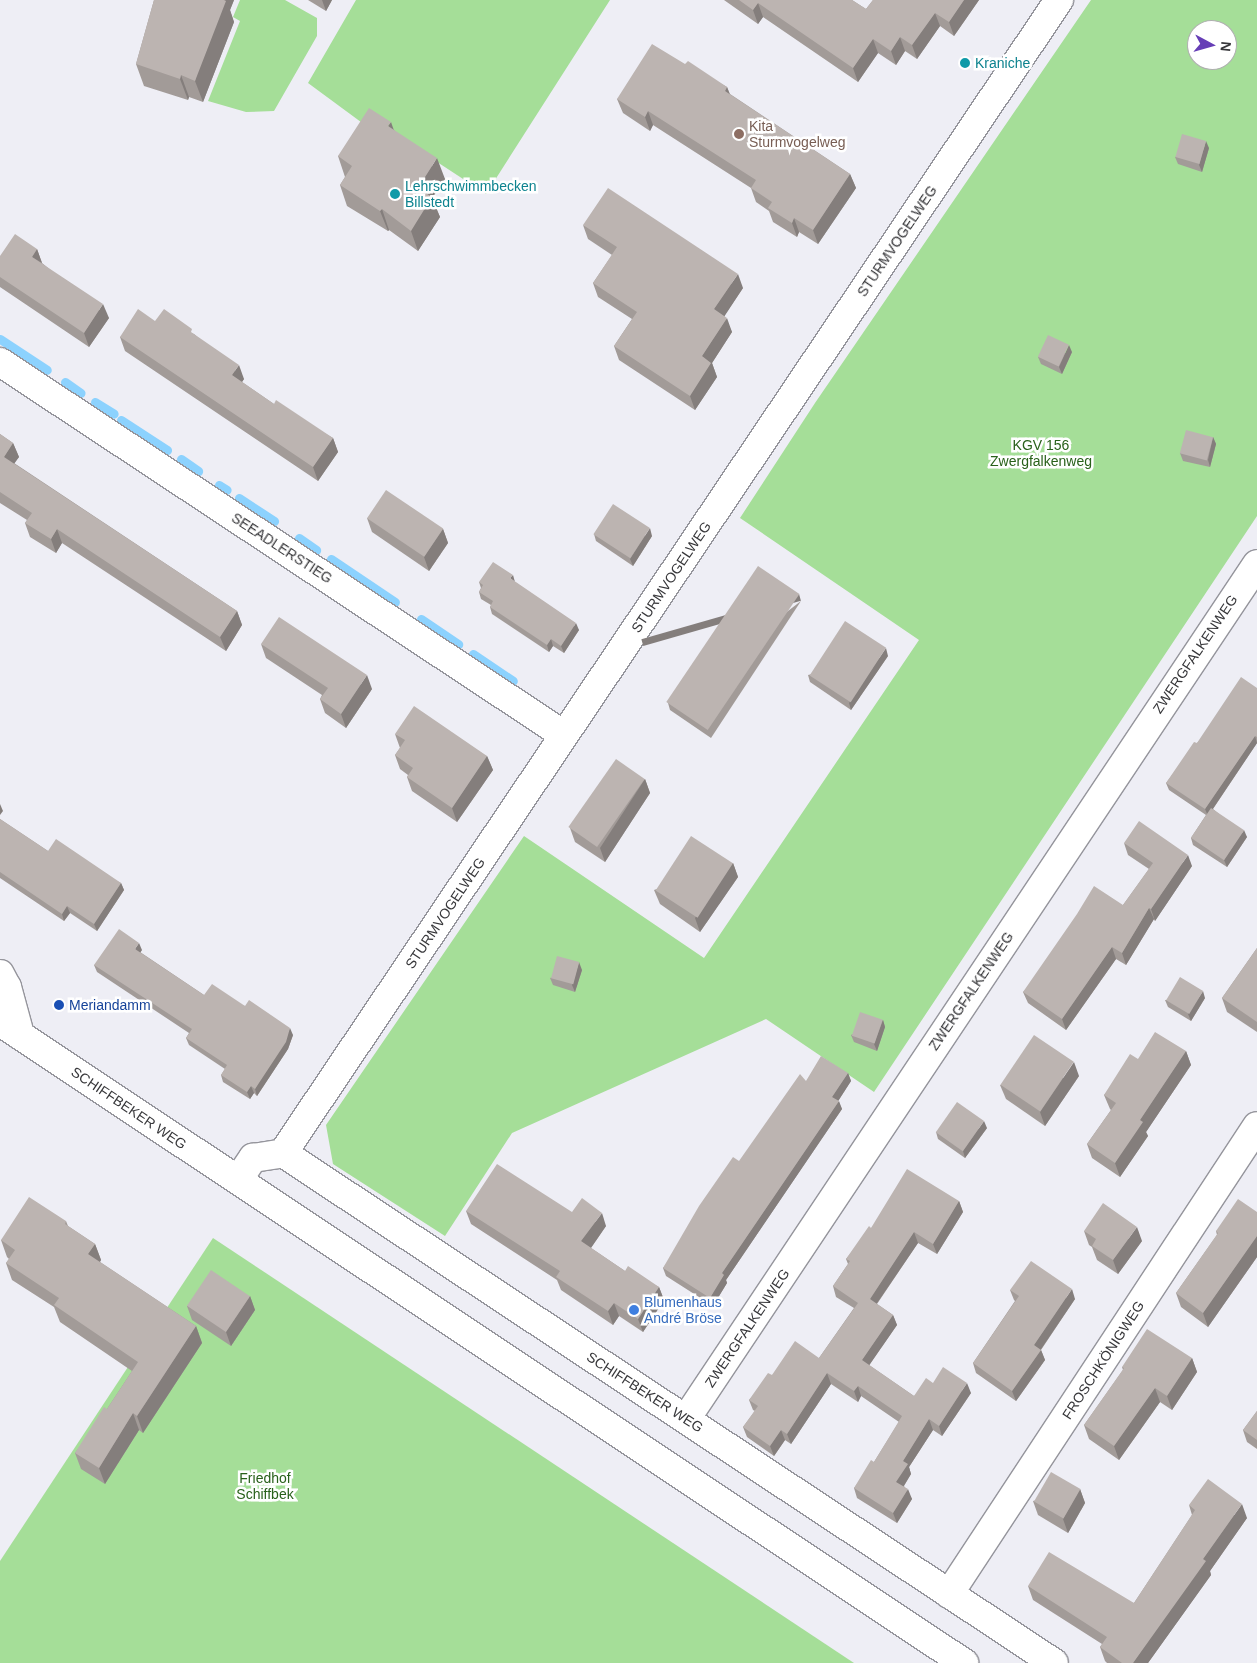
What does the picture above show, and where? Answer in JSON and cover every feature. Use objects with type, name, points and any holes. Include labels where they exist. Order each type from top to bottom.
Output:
[{"type":"street","name":"STURMVOGELWEG","points":[[283,1153],[1059,0]]},
{"type":"street","name":"SEEADLERSTIEG","points":[[0,362],[564,735]]},
{"type":"street","name":"ZWERGFALKENWEG","points":[[686,1419],[1257,564]]},
{"type":"street","name":"SCHIFFBEKER WEG","points":[[0,974],[6,987],[10,1029],[964,1663]]},
{"type":"street","name":"FROSCHKÖNIGWEG","points":[[949,1594],[1257,1126]]},
{"type":"street","name":"SCHIFFBEKER WEG","points":[[283,1153],[1054,1663]]},
{"type":"street","points":[[238,1180],[253,1158],[283,1153]]},
{"type":"green space","points":[[240,0],[285,0],[317,18],[317,36],[274,111],[246,112],[208,101],[240,21],[233,17]]},
{"type":"green space","points":[[356,0],[610,0],[486,194],[370,118],[365,125],[308,83]]},
{"type":"green space","name":"KGV 156 Zwergfalkenweg","points":[[1091,0],[1257,0],[1257,516],[874,1092],[766,1019],[512,1133],[445,1236],[333,1164],[326,1125],[524,836],[704,958],[919,640],[740,518],[815,403]]},
{"type":"green space","name":"Friedhof Schiffbek","points":[[213,1238],[854,1663],[0,1663],[0,1561]]},
{"type":"building","points":[[154,0],[226,1],[195,81],[181,75],[180,79],[136,64]]},
{"type":"building","points":[[739,0],[852,0],[866,9],[873,0],[964,0],[949,22],[935,13],[912,45],[900,37],[891,51],[873,39],[853,68],[758,3],[753,10]]},
{"type":"building","points":[[652,44],[685,64],[688,61],[727,87],[725,91],[850,174],[813,230],[794,218],[792,223],[768,208],[772,202],[751,188],[756,180],[648,111],[645,117],[617,99]]},
{"type":"building","name":"Lehrschwimmbecken Billstedt","points":[[369,108],[391,122],[388,126],[437,158],[418,188],[432,197],[411,231],[382,209],[380,211],[340,185],[352,166],[338,156]]},
{"type":"building","points":[[1182,134],[1206,141],[1199,164],[1175,157]]},
{"type":"building","points":[[608,188],[738,274],[714,309],[727,318],[702,356],[711,363],[690,396],[614,346],[637,312],[593,283],[617,247],[583,225]]},
{"type":"building","points":[[15,234],[37,249],[32,257],[103,304],[84,333],[0,277],[0,256]]},
{"type":"building","points":[[138,309],[155,321],[164,309],[192,329],[191,332],[239,365],[232,375],[274,404],[276,400],[333,438],[313,467],[120,337]]},
{"type":"building","points":[[1048,335],[1069,345],[1059,366],[1038,357]]},
{"type":"building","points":[[1186,430],[1213,437],[1207,460],[1180,453]]},
{"type":"building","points":[[0,434],[13,443],[4,457],[237,611],[220,637],[57,529],[51,539],[25,523],[32,513],[0,492]]},
{"type":"building","points":[[386,490],[443,529],[424,557],[367,518]]},
{"type":"building","points":[[613,504],[650,528],[630,558],[593,534]]},
{"type":"building","points":[[493,562],[513,575],[510,578],[576,623],[561,646],[551,639],[547,645],[490,607],[493,601],[479,592],[483,585],[479,582]]},
{"type":"building","points":[[758,566],[799,594],[708,730],[666,702]]},
{"type":"building","points":[[279,617],[367,675],[341,714],[320,699],[328,688],[261,644]]},
{"type":"building","points":[[845,621],[886,648],[851,702],[810,676]]},
{"type":"building","points":[[1241,677],[1257,688],[1257,737],[1255,736],[1205,809],[1166,783],[1194,742],[1197,743]]},
{"type":"building","points":[[414,706],[487,756],[452,808],[407,777],[413,768],[395,755],[405,740],[395,734]]},
{"type":"building","points":[[616,759],[645,779],[597,847],[568,827]]},
{"type":"building","points":[[1211,808],[1244,830],[1224,860],[1191,838]]},
{"type":"building","points":[[0,819],[48,851],[56,839],[121,883],[94,924],[67,906],[62,914],[0,872]]},
{"type":"building","points":[[1139,821],[1188,855],[1151,909],[1149,908],[1122,953],[1112,947],[1062,1019],[1023,992],[1094,886],[1123,905],[1153,863],[1124,843]]},
{"type":"building","points":[[691,836],[733,863],[698,918],[656,891]]},
{"type":"building","points":[[119,929],[139,943],[135,949],[204,995],[212,984],[245,1006],[249,1000],[290,1028],[286,1042],[255,1089],[251,1086],[247,1092],[221,1075],[227,1065],[186,1038],[192,1029],[94,965]]},
{"type":"building","points":[[1257,948],[1257,1022],[1222,998]]},
{"type":"building","points":[[557,956],[579,962],[573,984],[551,978]]},
{"type":"building","points":[[1180,977],[1203,991],[1189,1014],[1166,1000]]},
{"type":"building","points":[[860,1012],[883,1020],[875,1043],[852,1036]]},
{"type":"building","points":[[1155,1032],[1186,1051],[1140,1120],[1143,1122],[1115,1163],[1087,1144],[1116,1103],[1104,1095],[1130,1054],[1138,1059]]},
{"type":"building","points":[[1034,1035],[1074,1062],[1040,1112],[1000,1085]]},
{"type":"building","points":[[821,1056],[848,1073],[832,1097],[839,1101],[722,1273],[724,1275],[710,1298],[663,1268],[699,1206],[733,1157],[739,1161],[800,1074],[806,1081]]},
{"type":"building","points":[[957,1102],[984,1121],[963,1151],[936,1132]]},
{"type":"building","points":[[497,1164],[572,1212],[582,1198],[602,1213],[581,1241],[625,1271],[628,1266],[659,1287],[638,1319],[614,1303],[608,1311],[556,1277],[560,1271],[466,1211]]},
{"type":"building","points":[[907,1169],[959,1201],[933,1244],[914,1232],[870,1299],[893,1315],[862,1360],[914,1396],[926,1378],[933,1383],[943,1367],[967,1383],[939,1426],[929,1419],[903,1461],[908,1464],[896,1482],[908,1489],[893,1513],[854,1488],[871,1460],[874,1462],[902,1416],[858,1386],[854,1391],[827,1373],[787,1434],[781,1430],[770,1446],[743,1427],[758,1406],[749,1400],[768,1373],[772,1375],[795,1341],[819,1358],[858,1303],[833,1286],[850,1261],[846,1259],[869,1226],[871,1228]]},
{"type":"building","points":[[29,1197],[66,1221],[65,1224],[95,1244],[88,1254],[196,1326],[137,1416],[133,1413],[99,1468],[75,1453],[104,1407],[107,1409],[138,1362],[54,1305],[59,1298],[6,1263],[15,1250],[1,1240]]},
{"type":"building","points":[[1238,1199],[1257,1212],[1257,1236],[1203,1313],[1176,1293],[1218,1233],[1216,1231]]},
{"type":"building","points":[[1103,1203],[1137,1227],[1113,1260],[1092,1246],[1096,1239],[1084,1231]]},
{"type":"building","points":[[1031,1261],[1072,1289],[1034,1345],[1041,1350],[1012,1391],[973,1363],[1019,1296],[1010,1290]]},
{"type":"building","points":[[211,1270],[250,1296],[226,1332],[187,1306]]},
{"type":"building","points":[[1147,1329],[1192,1358],[1167,1396],[1155,1388],[1114,1446],[1084,1425],[1124,1368],[1122,1367]]},
{"type":"building","points":[[1257,1411],[1257,1440],[1243,1430]]},
{"type":"building","points":[[1051,1472],[1080,1489],[1063,1518],[1034,1501]]},
{"type":"building","points":[[1208,1479],[1242,1504],[1203,1559],[1206,1561],[1133,1663],[1122,1663],[1100,1647],[1107,1637],[1028,1586],[1049,1552],[1134,1603],[1195,1510],[1189,1505]]},
{"type":"waterway","points":[[0,339],[47,370]]},
{"type":"waterway","points":[[65,382],[81,393]]},
{"type":"waterway","points":[[95,402],[114,414]]},
{"type":"waterway","points":[[121,420],[167,450]]},
{"type":"waterway","points":[[181,459],[198,471]]},
{"type":"waterway","points":[[219,485],[227,490]]},
{"type":"waterway","points":[[239,498],[274,521]]},
{"type":"waterway","points":[[299,538],[316,550]]},
{"type":"waterway","points":[[331,559],[395,602]]},
{"type":"waterway","points":[[421,619],[458,644]]},
{"type":"waterway","points":[[473,654],[513,681]]},
{"type":"place","name":"Kraniche","points":[[965,63]]},
{"type":"place","name":"Kita Sturmvogelweg","points":[[739,134]]},
{"type":"place","name":"Lehrschwimmbecken Billstedt","points":[[395,194]]},
{"type":"place","name":"Meriandamm","points":[[59,1005]]},
{"type":"place","name":"Blumenhaus André Bröse","points":[[634,1310]]}]
